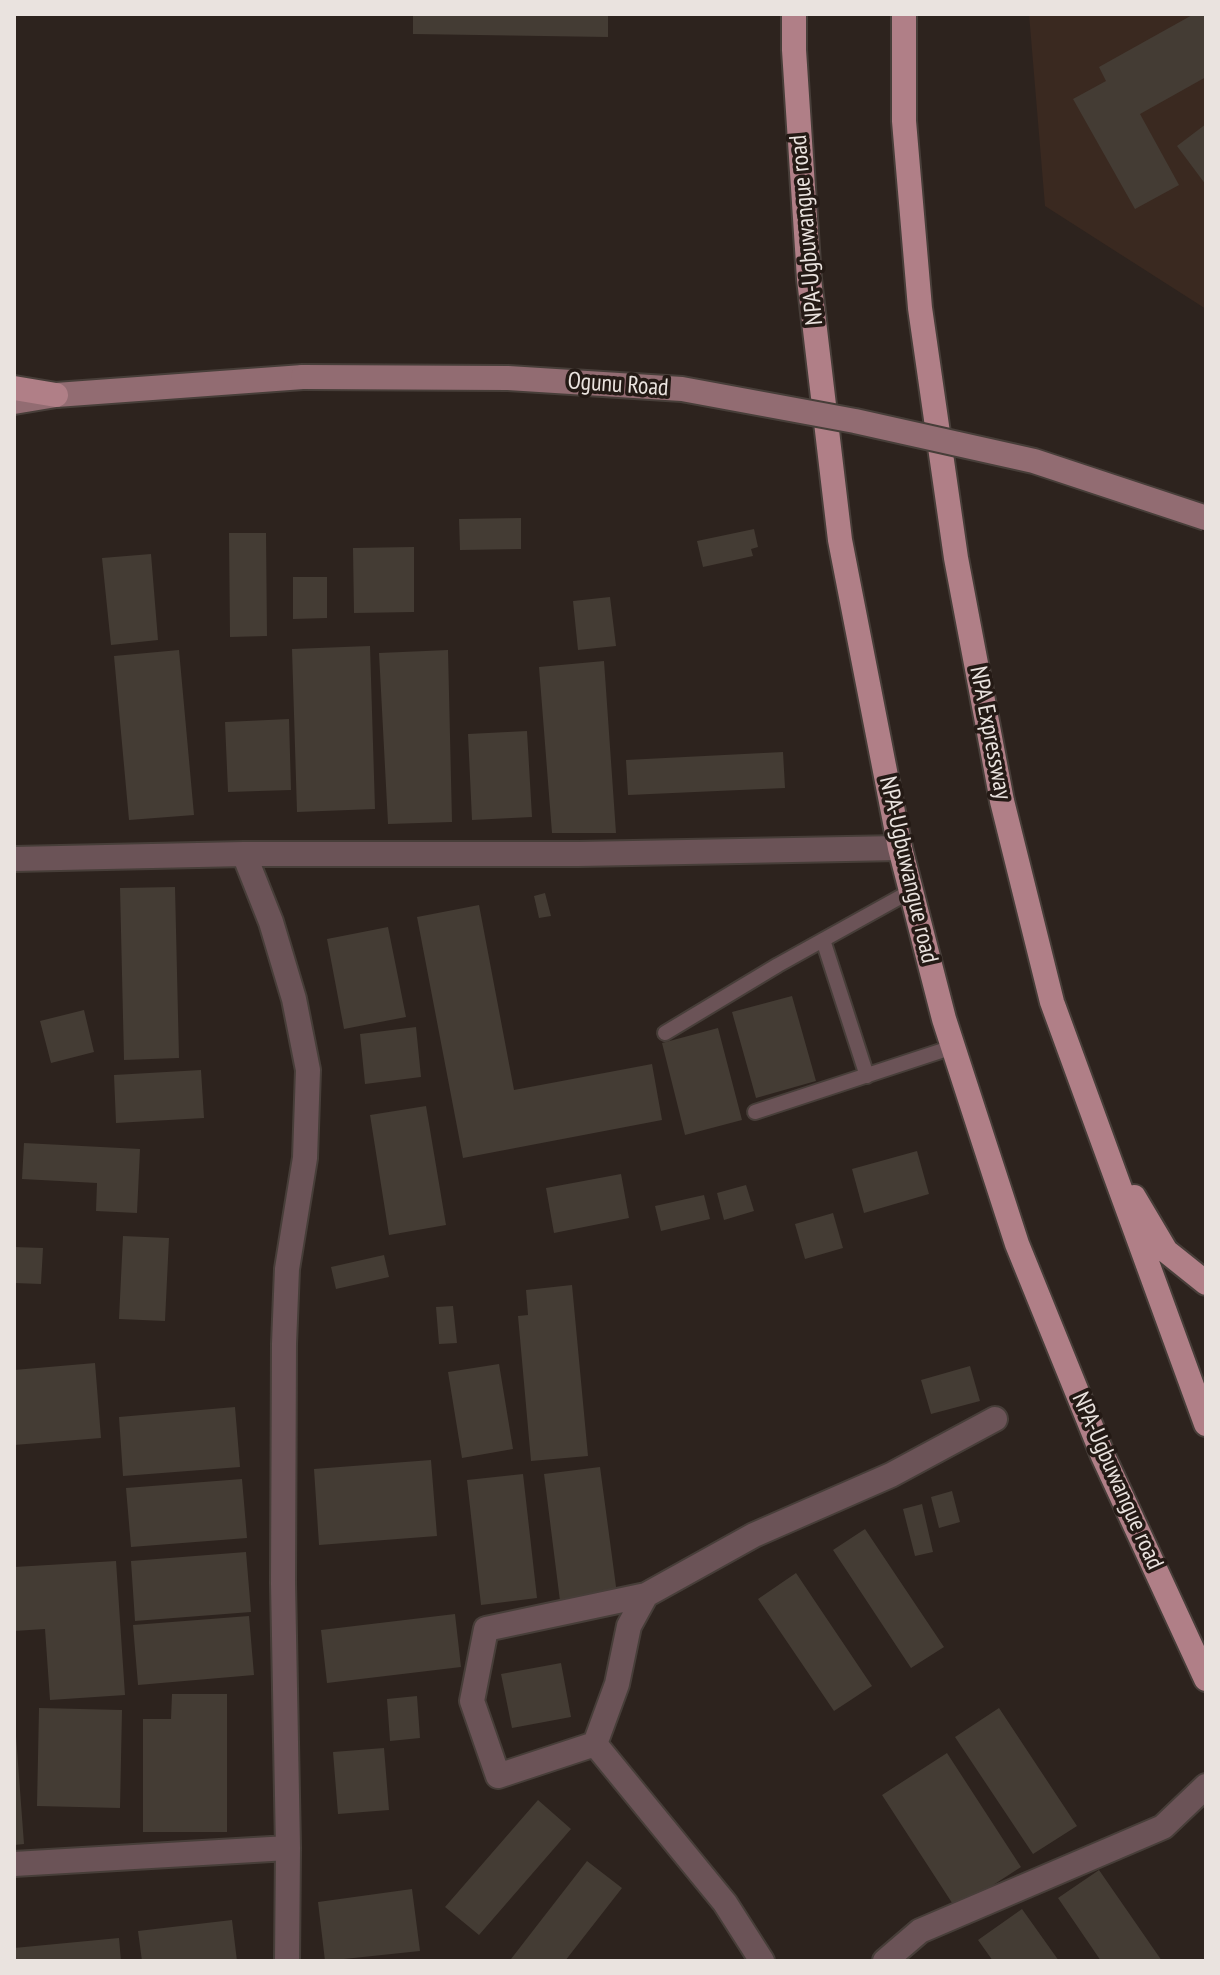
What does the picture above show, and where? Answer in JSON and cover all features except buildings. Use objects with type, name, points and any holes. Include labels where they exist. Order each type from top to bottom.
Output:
[{"type":"main road","points":[[782,14],[794,50]]},
{"type":"main road","name":"NPA-Ugbuwangue road","points":[[794,14],[809,279],[840,540],[900,848],[953,1047],[1023,1258],[1103,1456],[1206,1679]]},
{"type":"main road","name":"NPA Expressway","points":[[904,14],[904,121],[920,308],[956,558],[1002,801],[1052,1002],[1206,1424]]},
{"type":"main road","name":"Ogunu Road","points":[[14,402],[56,395],[303,377],[508,378],[682,389],[855,421],[1034,461],[1206,518]]},
{"type":"main road","points":[[14,388],[56,395]]},
{"type":"main road","points":[[1105,1149],[1166,1251],[1206,1283]]},
{"type":"street","points":[[14,859],[900,848]]},
{"type":"street","points":[[244,854],[271,922],[294,999],[308,1070],[305,1158],[287,1269],[284,1344],[287,1961]]},
{"type":"street","points":[[595,1744],[498,1776],[472,1701],[486,1629],[646,1595],[754,1535],[891,1475],[995,1419]]},
{"type":"street","points":[[595,1744],[617,1684],[629,1626],[646,1595]]},
{"type":"street","points":[[595,1744],[725,1903],[762,1961]]},
{"type":"street","points":[[885,1961],[920,1931],[1163,1827],[1206,1786]]},
{"type":"street","points":[[14,1864],[288,1848]]},
{"type":"lane","points":[[665,1033],[911,891]]},
{"type":"lane","points":[[823,940],[867,1076]]},
{"type":"lane","points":[[755,1112],[953,1047]]},
{"type":"shaded area","points":[[1029,14],[1206,14],[1206,309],[1045,206]]}]
